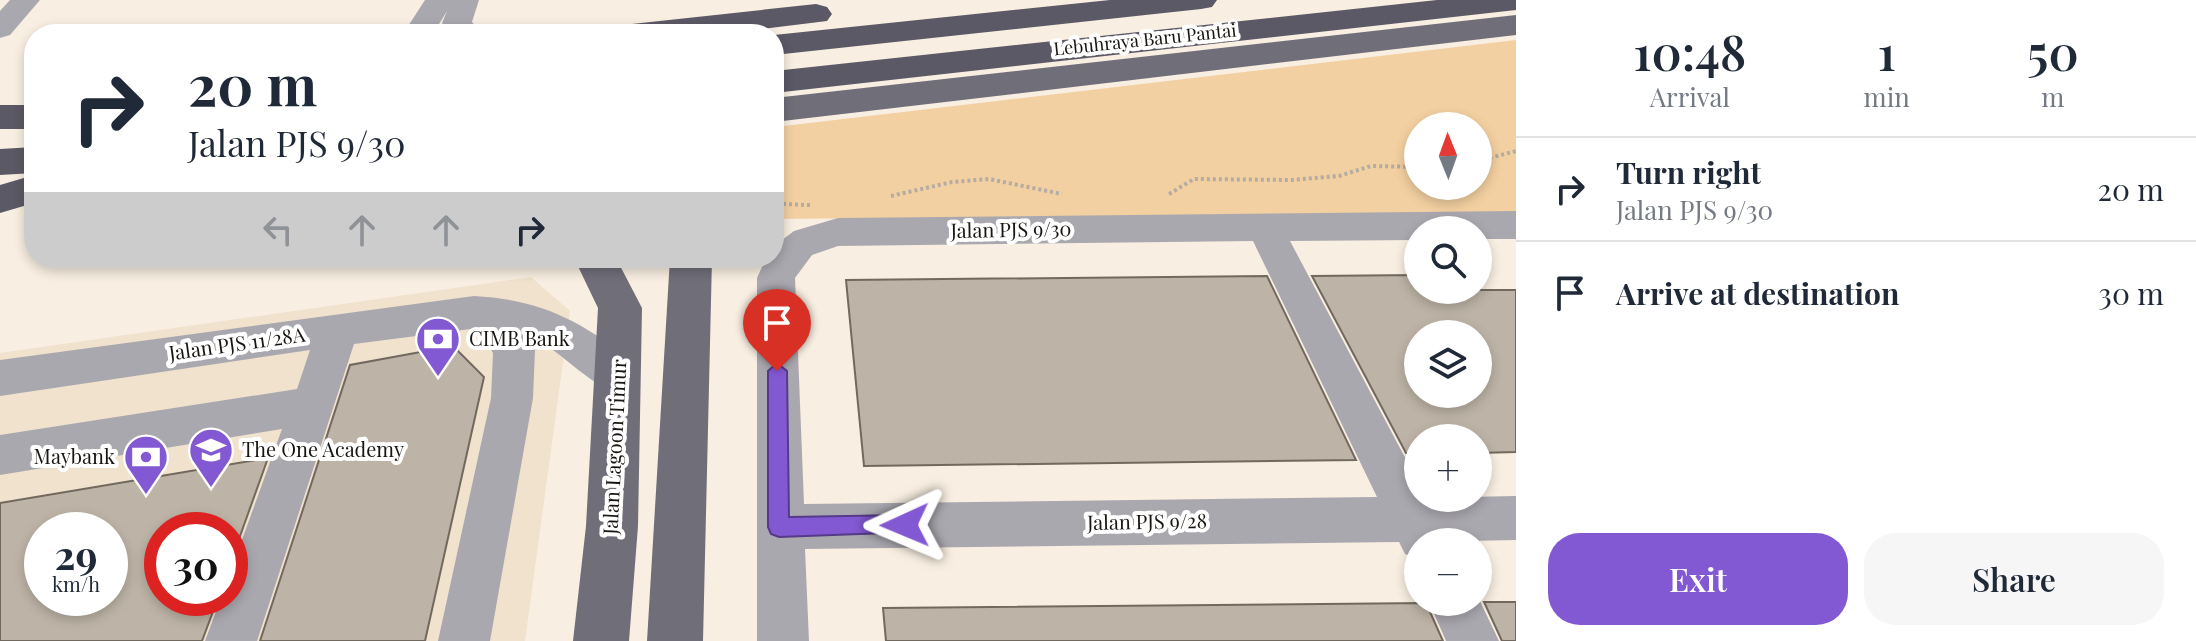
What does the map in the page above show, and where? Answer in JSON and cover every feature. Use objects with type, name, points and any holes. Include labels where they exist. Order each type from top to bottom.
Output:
[{"type":"highway","points":[[724,24],[946,0]]},
{"type":"highway","name":"Lebuhraya Baru Pantai","points":[[784,44],[1201,0]]},
{"type":"highway","name":"Lebuhraya Baru Pantai","points":[[784,81],[1516,1]]},
{"type":"highway","points":[[0,117],[24,117]]},
{"type":"main road","points":[[784,109],[1516,25]]},
{"type":"main road","name":"Jalan Lagoon Timur","points":[[600,268],[620,308],[612,526],[601,641]]},
{"type":"main road","points":[[675,641],[691,268]]},
{"type":"street","points":[[0,29],[26,0]]},
{"type":"street","points":[[424,24],[439,0]]},
{"type":"street","points":[[458,24],[465,0]]},
{"type":"street","name":"Jalan PJS 9/30","points":[[784,258],[807,240],[838,232],[1516,225]]},
{"type":"street","points":[[1265,228],[1416,528]]},
{"type":"street","name":"Jalan PJS 9/30","points":[[780,268],[776,278],[783,641]]},
{"type":"street","points":[[464,641],[512,398],[514,350],[495,322],[474,312]]},
{"type":"street","name":"Jalan PJS 11/28A","points":[[0,378],[474,312],[529,316],[555,326],[619,375]]},
{"type":"street","points":[[231,641],[338,330]]},
{"type":"street","points":[[0,455],[312,405]]},
{"type":"street","name":"Jalan PJS 9/28","points":[[1434,528],[1516,518]]},
{"type":"street","name":"Jalan PJS 9/28","points":[[779,527],[1404,530]]},
{"type":"street","points":[[1461,616],[1473,641]]},
{"type":"path","points":[[1492,157],[1516,151]]},
{"type":"path","points":[[1167,195],[1194,179],[1292,180],[1339,176],[1371,166],[1404,167]]},
{"type":"path","points":[[884,198],[940,184],[991,179],[1042,193],[1068,194]]},
{"type":"path","points":[[784,204],[819,205]]},
{"type":"shaded area","points":[[1516,40],[1516,212],[784,219],[784,126]]},
{"type":"shaded area","points":[[531,277],[570,311],[525,641],[0,641],[0,353]]},
{"type":"building","points":[[1404,275],[1404,304],[1492,304],[1492,290],[1516,290],[1516,452],[1492,453],[1492,424],[1404,424],[1404,449],[1312,276]]},
{"type":"building","points":[[1267,276],[1356,460],[864,466],[846,280]]},
{"type":"building","points":[[453,346],[484,377],[425,641],[260,641],[350,365]]},
{"type":"building","points":[[268,458],[248,514],[144,512],[144,616],[211,616],[202,641],[0,641],[0,503]]},
{"type":"building","points":[[1492,602],[1516,602],[1516,641],[1502,641],[1490,616]]},
{"type":"building","points":[[1404,603],[1404,616],[1432,616],[1443,641],[886,641],[883,608]]},
{"type":"place","name":"CIMB Bank","points":[[438,378]]},
{"type":"place","name":"The One Academy","points":[[211,489]]},
{"type":"place","name":"Maybank","points":[[146,496]]},
{"type":"route","points":[[777,371],[779,527],[905,525]]}]
